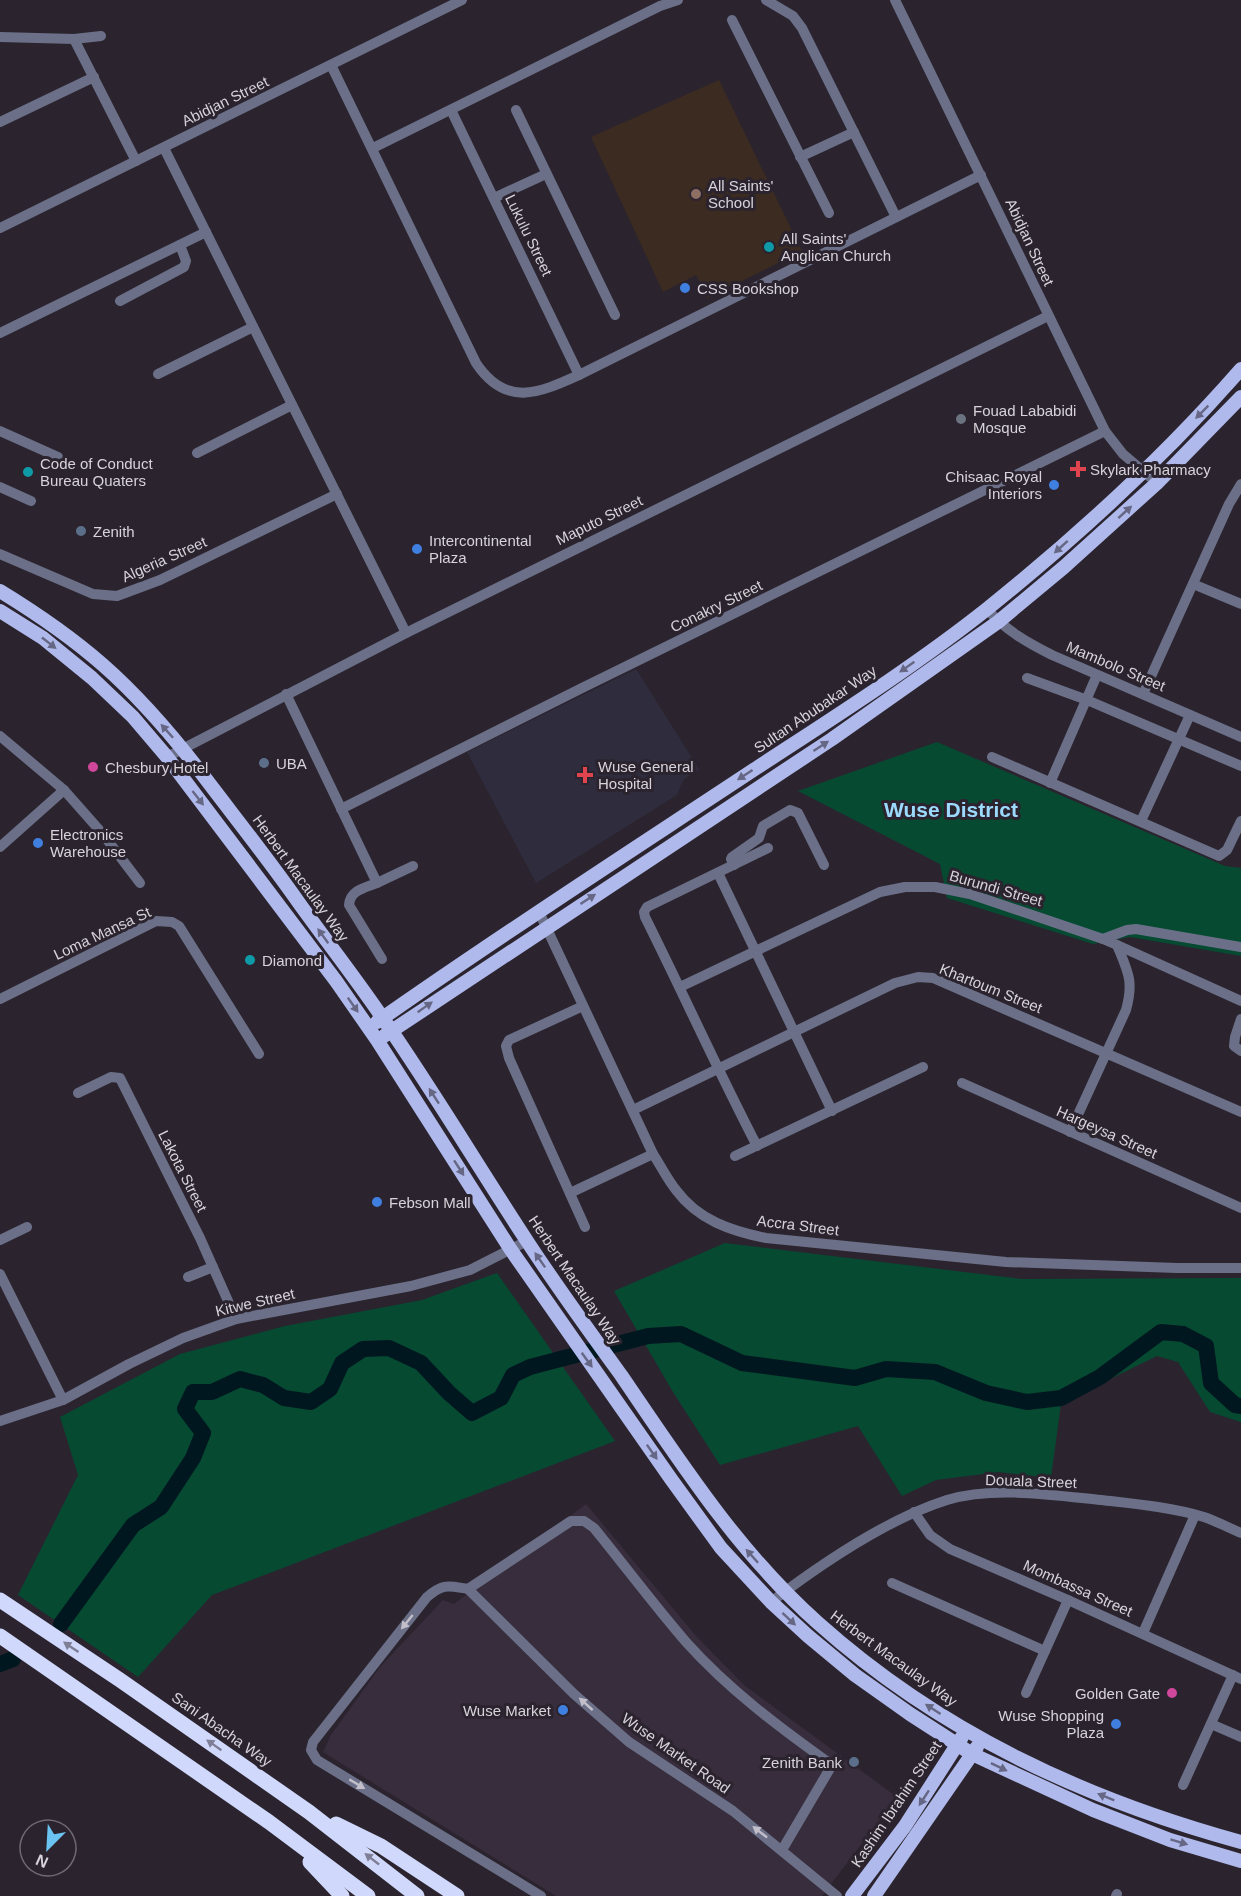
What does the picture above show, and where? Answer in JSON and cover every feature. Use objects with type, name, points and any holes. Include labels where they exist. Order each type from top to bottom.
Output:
[{"type":"highway","name":"Sani Abacha Way","points":[[0,1600],[120,1680],[309,1812],[417,1896]]},
{"type":"highway","points":[[0,1636],[103,1705],[269,1822],[368,1896]]},
{"type":"highway","points":[[309,1812],[381,1846],[458,1896]]},
{"type":"highway","points":[[269,1822],[342,1896]]},
{"type":"main road","name":"Sultan Abubakar Way","points":[[369,1028],[538,912],[858,702],[987,609],[1052,554],[1143,471],[1210,404],[1241,369]]},
{"type":"main road","points":[[377,1040],[832,740],[948,660],[1064,567],[1157,483],[1241,397]]},
{"type":"main road","name":"Herbert Macaulay Way","points":[[0,591],[54,625],[103,665],[145,706],[182,748],[262,852],[383,1018],[527,1241],[716,1512],[748,1552],[785,1592],[863,1660],[912,1696],[982,1740],[1040,1769],[1118,1802],[1175,1824],[1241,1842]]},
{"type":"main road","points":[[0,611],[43,638],[92,678],[133,717],[167,758],[276,899],[369,1028],[556,1317],[721,1548],[771,1602],[855,1675],[972,1754],[1093,1810],[1170,1840],[1241,1861]]},
{"type":"main road","name":"Kashim Ibrahim Street","points":[[852,1896],[905,1826],[966,1730]]},
{"type":"main road","points":[[874,1896],[982,1740]]},
{"type":"street","name":"Abidjan Street","points":[[0,228],[462,0]]},
{"type":"street","points":[[373,148],[660,6],[678,0]]},
{"type":"street","points":[[766,0],[793,16],[802,28],[896,217]]},
{"type":"street","name":"Abidjan Street","points":[[895,0],[1105,431],[1124,454],[1157,483]]},
{"type":"street","points":[[732,20],[829,213]]},
{"type":"street","points":[[0,37],[74,39],[101,36]]},
{"type":"street","points":[[74,39],[136,161]]},
{"type":"street","points":[[332,65],[476,363],[484,375],[505,389],[525,394],[545,390],[579,375],[981,175]]},
{"type":"street","points":[[0,122],[94,77]]},
{"type":"street","name":"Lukulu Street","points":[[451,110],[579,375]]},
{"type":"street","points":[[516,110],[615,315]]},
{"type":"street","points":[[800,157],[854,132]]},
{"type":"street","points":[[164,148],[406,633]]},
{"type":"street","points":[[494,198],[546,174]]},
{"type":"street","points":[[0,333],[206,232]]},
{"type":"street","points":[[120,301],[184,267],[186,261],[180,245]]},
{"type":"street","name":"Maputo Street","points":[[167,758],[182,748],[406,633],[1048,316]]},
{"type":"street","points":[[158,374],[253,327]]},
{"type":"street","points":[[196,453],[292,405]]},
{"type":"street","points":[[0,431],[58,457]]},
{"type":"street","name":"Conakry Street","points":[[341,809],[1105,431]]},
{"type":"street","points":[[1143,694],[1229,504],[1241,484]]},
{"type":"street","points":[[0,487],[31,501]]},
{"type":"street","name":"Algeria Street","points":[[0,554],[93,594],[117,596],[160,580],[337,494]]},
{"type":"street","points":[[1229,504],[1241,510]]},
{"type":"street","points":[[1193,584],[1241,604]]},
{"type":"street","name":"Mambolo Street","points":[[987,609],[998,622],[1025,641],[1241,737]]},
{"type":"street","points":[[1050,783],[1098,675]]},
{"type":"street","points":[[1027,678],[1087,700],[1241,766]]},
{"type":"street","points":[[286,694],[377,883]]},
{"type":"street","points":[[1141,821],[1190,715]]},
{"type":"street","points":[[0,736],[64,790],[102,833],[140,883]]},
{"type":"street","points":[[992,758],[1219,856],[1227,850],[1241,821]]},
{"type":"street","points":[[0,847],[64,790]]},
{"type":"street","points":[[734,865],[732,857],[759,838],[763,826],[790,810],[798,813],[824,865]]},
{"type":"street","points":[[757,1146],[717,1068],[644,912],[647,907],[768,848]]},
{"type":"street","points":[[382,959],[350,905],[351,896],[355,892],[413,866]]},
{"type":"street","points":[[718,873],[832,1111]]},
{"type":"street","name":"Burundi Street","points":[[680,987],[880,892],[905,887],[935,887],[970,894],[1103,939],[1241,1001]]},
{"type":"street","name":"Accra Street","points":[[538,912],[653,1154],[676,1191],[692,1208],[715,1223],[750,1235],[976,1260],[1155,1268],[1241,1268]]},
{"type":"street","name":"Loma Mansa St","points":[[0,999],[156,921],[172,922],[179,926],[260,1054]]},
{"type":"street","points":[[1103,939],[1136,929],[1241,947]]},
{"type":"street","points":[[1070,1132],[1126,1010],[1131,992],[1129,974],[1117,945]]},
{"type":"street","name":"Khartoum Street","points":[[633,1110],[895,983],[918,977],[933,978],[1241,1112]]},
{"type":"street","points":[[583,1006],[509,1040],[506,1046],[509,1058],[585,1227]]},
{"type":"street","points":[[1241,1019],[1234,1037],[1234,1046],[1241,1052]]},
{"type":"street","points":[[735,1156],[923,1067]]},
{"type":"street","name":"Lakota Street","points":[[78,1093],[111,1077],[120,1078],[213,1267],[236,1319]]},
{"type":"street","name":"Hargeysa Street","points":[[962,1083],[1241,1208]]},
{"type":"street","points":[[570,1193],[653,1154]]},
{"type":"street","points":[[0,1240],[27,1227]]},
{"type":"street","name":"Kitwe Street","points":[[0,1421],[63,1400],[183,1338],[236,1319],[411,1286],[470,1270],[527,1241]]},
{"type":"street","points":[[188,1277],[213,1267]]},
{"type":"street","points":[[0,1274],[63,1400]]},
{"type":"street","name":"Douala Street","points":[[771,1602],[843,1553],[914,1512],[949,1500],[997,1493],[1070,1497],[1153,1506],[1205,1518],[1241,1533]]},
{"type":"street","name":"Mombassa Street","points":[[914,1512],[930,1535],[950,1549],[1143,1633],[1237,1677]]},
{"type":"street","points":[[1143,1633],[1195,1515]]},
{"type":"street","points":[[541,1896],[316,1760],[311,1750],[313,1742],[427,1597],[439,1587],[450,1585],[468,1588],[571,1521],[584,1521],[594,1528],[686,1642],[741,1694],[786,1732],[832,1765],[782,1850]]},
{"type":"street","points":[[892,1583],[1045,1651]]},
{"type":"street","name":"Wuse Market Road","points":[[468,1588],[574,1694],[629,1742],[704,1790],[837,1896]]},
{"type":"street","points":[[1026,1693],[1068,1600]]},
{"type":"street","points":[[1183,1785],[1211,1724],[1237,1677]]},
{"type":"street","points":[[1211,1724],[1241,1737]]},
{"type":"shaded area","name":"All Saints' School","points":[[719,80],[802,251],[708,298],[696,275],[663,292],[591,137]]},
{"type":"shaded area","name":"Wuse General Hospital","points":[[636,669],[699,769],[683,780],[677,795],[536,883],[467,752]]},
{"type":"shaded area","name":"Wuse Market","points":[[586,1504],[696,1636],[744,1685],[897,1797],[822,1896],[556,1896],[323,1752],[331,1735],[380,1667],[443,1600],[454,1604]]},
{"type":"green space","points":[[937,742],[1225,866],[1241,868],[1241,956],[1130,937],[1093,944],[947,898],[940,864],[798,791]]},
{"type":"green space","points":[[725,1243],[1022,1279],[1241,1278],[1241,1422],[1210,1412],[1178,1362],[1157,1356],[1061,1403],[1051,1478],[999,1472],[936,1480],[902,1496],[858,1426],[720,1465],[673,1392],[614,1291]]},
{"type":"green space","points":[[497,1273],[615,1441],[212,1595],[138,1677],[18,1595],[78,1475],[60,1417],[180,1354],[285,1326],[422,1300]]},
{"type":"waterway","points":[[61,1624],[133,1525],[161,1507],[193,1458],[203,1433],[185,1409],[193,1392],[212,1392],[240,1379],[263,1385],[284,1398],[311,1402],[330,1389],[342,1363],[363,1349],[389,1348],[421,1363],[449,1393],[472,1413],[501,1398],[513,1375],[530,1367],[648,1336],[681,1334],[742,1363],[855,1378],[886,1369],[935,1372],[986,1393],[1027,1402],[1061,1398],[1100,1377],[1161,1332],[1183,1334],[1206,1346],[1211,1383],[1235,1405],[1241,1406]]},
{"type":"waterway","points":[[0,1664],[13,1659]]},
{"type":"place","name":"All Saints' School","points":[[696,194]]},
{"type":"place","name":"All Saints' Anglican Church","points":[[769,247]]},
{"type":"place","name":"CSS Bookshop","points":[[685,288]]},
{"type":"place","name":"Fouad Lababidi Mosque","points":[[961,419]]},
{"type":"place","name":"Skylark Pharmacy","points":[[1078,469]]},
{"type":"place","name":"Code of Conduct Bureau Quaters","points":[[28,472]]},
{"type":"place","name":"Chisaac Royal Interiors","points":[[1054,485]]},
{"type":"place","name":"Zenith","points":[[81,531]]},
{"type":"place","name":"Intercontinental Plaza","points":[[417,549]]},
{"type":"place","name":"UBA","points":[[264,763]]},
{"type":"place","name":"Chesbury Hotel","points":[[93,767]]},
{"type":"place","name":"Wuse General Hospital","points":[[585,775]]},
{"type":"place","name":"Electronics Warehouse","points":[[38,843]]},
{"type":"place","name":"Diamond","points":[[250,960]]},
{"type":"place","name":"Febson Mall","points":[[377,1202]]},
{"type":"place","name":"Golden Gate","points":[[1172,1693]]},
{"type":"place","name":"Wuse Market","points":[[563,1710]]},
{"type":"place","name":"Wuse Shopping Plaza","points":[[1116,1724]]},
{"type":"place","name":"Zenith Bank","points":[[854,1762]]},
{"type":"district","name":"Wuse District","points":[[951,809]]}]
